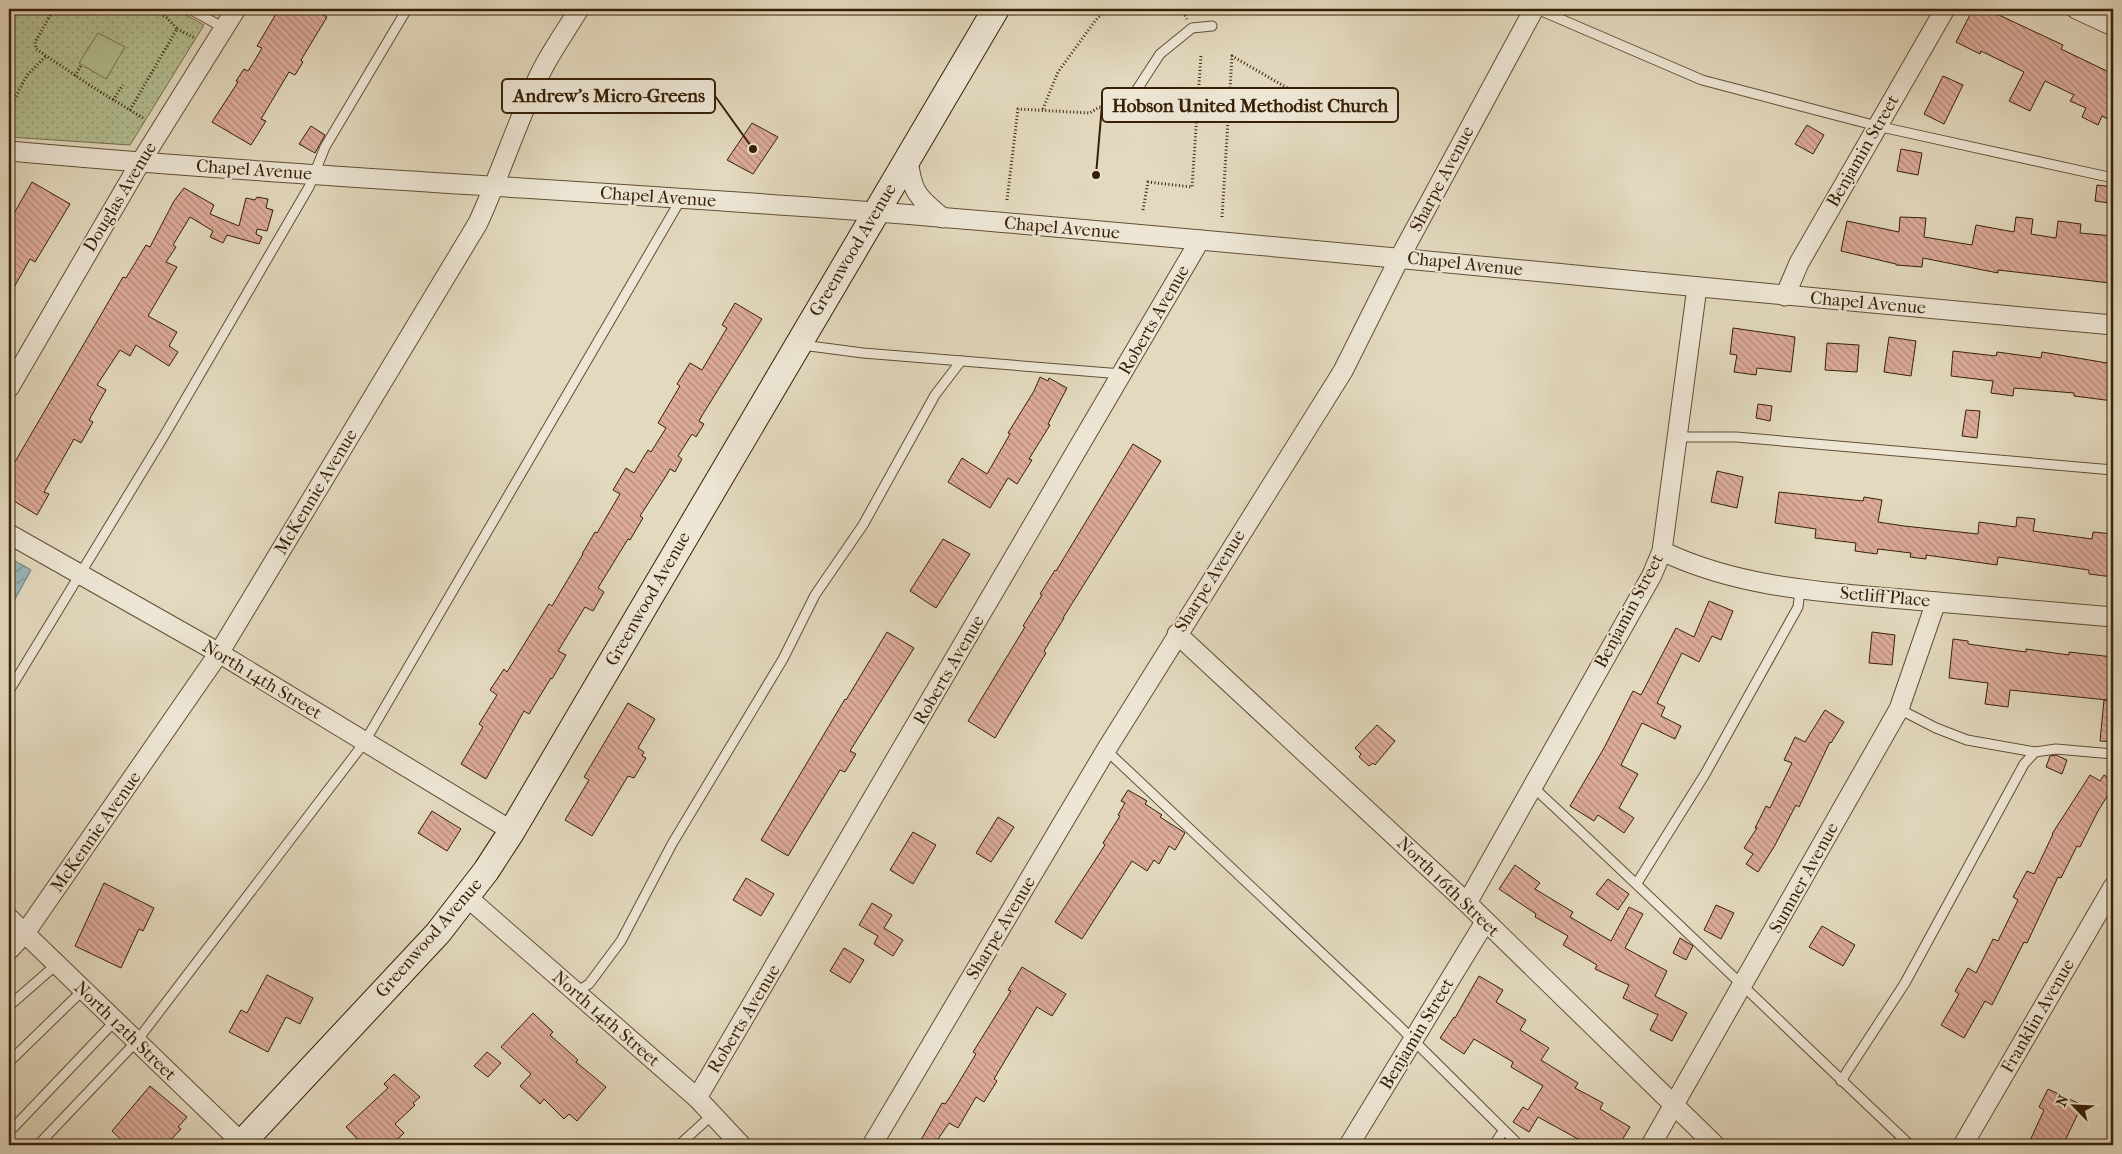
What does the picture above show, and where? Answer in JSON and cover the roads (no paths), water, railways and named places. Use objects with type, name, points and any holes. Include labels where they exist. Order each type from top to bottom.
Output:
[{"type":"street","name":"Douglas Avenue","points":[[9,388],[140,163],[236,9]]},
{"type":"street","name":"McKennie Avenue","points":[[9,950],[25,934],[219,653],[478,223],[495,186],[515,130],[539,75],[579,9]]},
{"type":"street","name":"Greenwood Avenue","points":[[242,1144],[438,933],[467,897],[512,831],[996,9]]},
{"type":"street","name":"Sharpe Avenue","points":[[872,1145],[1106,750],[1343,371],[1400,257],[1535,9]]},
{"type":"street","name":"Benjamin Street","points":[[1785,296],[1799,263],[1945,9]]},
{"type":"street","points":[[2076,9],[2113,26]]},
{"type":"street","name":"Chapel Avenue","points":[[9,151],[140,163],[875,212],[1400,257],[1785,296],[2113,325]]},
{"type":"street","points":[[908,157],[910,179],[915,191],[923,203],[943,218]]},
{"type":"street","name":"Roberts Avenue","points":[[697,1098],[1200,240]]},
{"type":"street","name":"Benjamin Street","points":[[1467,903],[1652,575],[1662,551],[1697,287]]},
{"type":"street","name":"North 14th Street","points":[[9,534],[219,653],[512,831]]},
{"type":"street","name":"Setliff Place","points":[[1662,551],[1688,564],[1724,575],[1800,590],[2113,617]]},
{"type":"street","name":"Sumner Avenue","points":[[1651,1145],[1899,709],[1936,602]]},
{"type":"street","name":"North 16th Street","points":[[1177,634],[1467,903],[1715,1145]]},
{"type":"street","name":"Franklin Avenue","points":[[1963,1145],[2111,896]]},
{"type":"street","name":"North 14th Street","points":[[467,897],[697,1098],[742,1145]]},
{"type":"street","name":"North 12th Street","points":[[9,918],[242,1144]]},
{"type":"street","name":"Benjamin Street","points":[[1350,1145],[1485,922]]},
{"type":"lane","points":[[190,9],[224,28]]},
{"type":"lane","points":[[9,691],[169,428],[309,187],[326,147],[407,9]]},
{"type":"lane","points":[[1535,9],[1702,80],[1877,126],[2113,178]]},
{"type":"lane","points":[[1136,91],[1160,54],[1192,28],[1212,26]]},
{"type":"lane","points":[[38,1145],[136,1042],[364,742],[681,199]]},
{"type":"lane","points":[[797,345],[863,353],[1122,374]]},
{"type":"lane","points":[[576,992],[589,984],[621,941],[672,844],[783,659],[815,596],[862,525],[935,395],[961,361]]},
{"type":"lane","points":[[1676,437],[1736,437],[2113,470]]},
{"type":"lane","points":[[1637,883],[1705,774],[1798,607],[1800,590]]},
{"type":"lane","points":[[1899,709],[1936,728],[1967,740],[2035,752],[2056,749],[2113,754]]},
{"type":"lane","points":[[1106,750],[1412,1040],[1519,1145]]},
{"type":"lane","points":[[1841,1081],[1905,983],[2024,764],[2035,752]]},
{"type":"lane","points":[[1534,787],[1910,1145]]},
{"type":"lane","points":[[9,1006],[57,964]]},
{"type":"lane","points":[[9,1062],[83,990]]},
{"type":"lane","points":[[9,1122],[14,1128],[115,1021]]},
{"type":"lane","points":[[679,1145],[712,1115]]},
{"type":"lane","points":[[1494,1145],[1503,1131]]},
{"type":"water","points":[[12,559],[31,570],[14,601],[9,600],[9,564]]},
{"type":"place","name":"Andrew’s Micro-Greens","points":[[753,149]]},
{"type":"place","name":"Hobson United Methodist Church","points":[[1096,175]]}]
